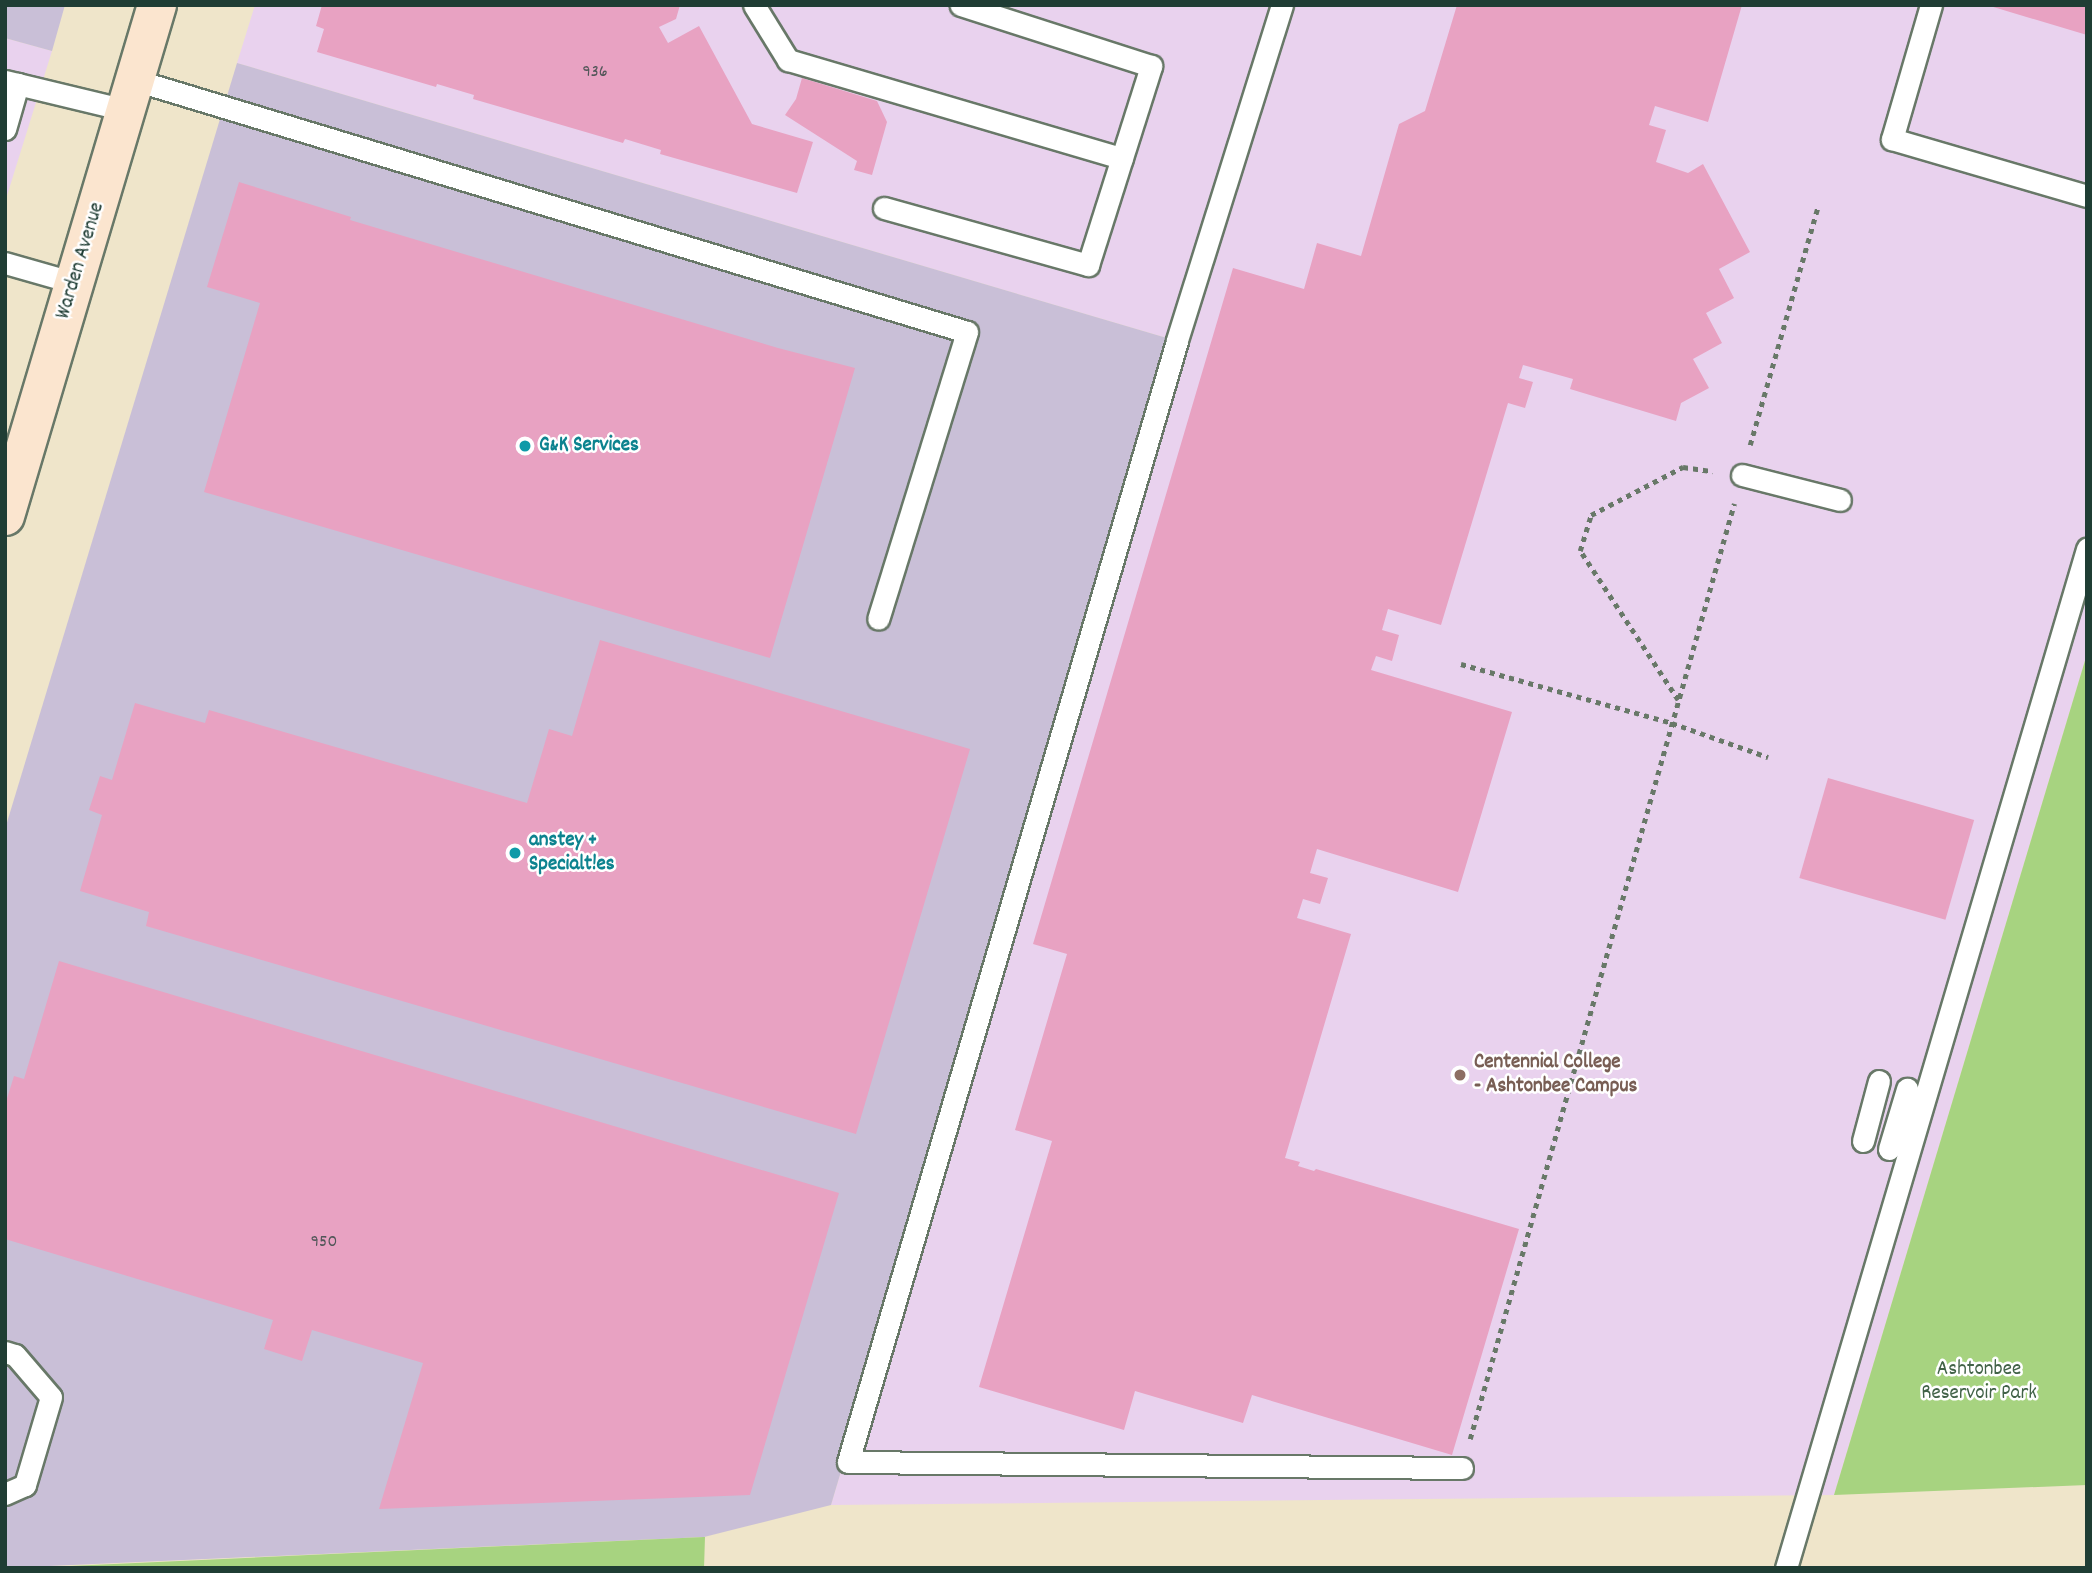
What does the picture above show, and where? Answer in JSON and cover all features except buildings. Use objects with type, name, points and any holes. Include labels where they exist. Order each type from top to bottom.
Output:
[{"type":"main road","name":"Warden Avenue","points":[[5,516],[156,5]]},
{"type":"lane","points":[[754,5],[788,60],[1122,158]]},
{"type":"lane","points":[[884,208],[1088,265],[1151,66],[961,5]]},
{"type":"lane","points":[[1282,5],[1177,341],[848,1462],[1462,1468]]},
{"type":"lane","points":[[1931,5],[1892,139],[2087,196]]},
{"type":"lane","points":[[5,130],[12,82],[130,95],[967,332],[878,619]]},
{"type":"lane","points":[[5,262],[75,283]]},
{"type":"lane","points":[[1742,475],[1840,500]]},
{"type":"lane","points":[[1786,1568],[1898,1151],[2087,549]]},
{"type":"lane","points":[[1863,1141],[1879,1081]]},
{"type":"lane","points":[[5,1352],[15,1355],[51,1397],[25,1485],[5,1493]]},
{"type":"path","points":[[1462,1468],[1818,207]]},
{"type":"path","points":[[1678,701],[1580,551],[1591,514],[1683,467],[1742,475]]},
{"type":"path","points":[[1461,664],[1672,723],[1769,757]]},
{"type":"shaded area","points":[[5,5],[65,5],[52,51],[5,38]]},
{"type":"shaded area","name":"Centennial College - Ashtonbee Campus","points":[[255,5],[2087,5],[2087,654],[1834,1495],[831,1505],[1177,341],[237,63]]},
{"type":"shaded area","points":[[5,38],[52,51],[5,202]]},
{"type":"shaded area","points":[[237,63],[1177,341],[831,1505],[704,1537],[5,1568],[5,829]]},
{"type":"green space","name":"Ashtonbee Reservoir Park","points":[[2087,654],[2087,1485],[1834,1495]]},
{"type":"green space","points":[[704,1537],[704,1568],[26,1568]]},
{"type":"place","name":"G&K Services","points":[[525,446]]},
{"type":"place","name":"anstey + Specialt!es","points":[[515,853]]},
{"type":"place","name":"Centennial College - Ashtonbee Campus","points":[[1460,1075]]}]
